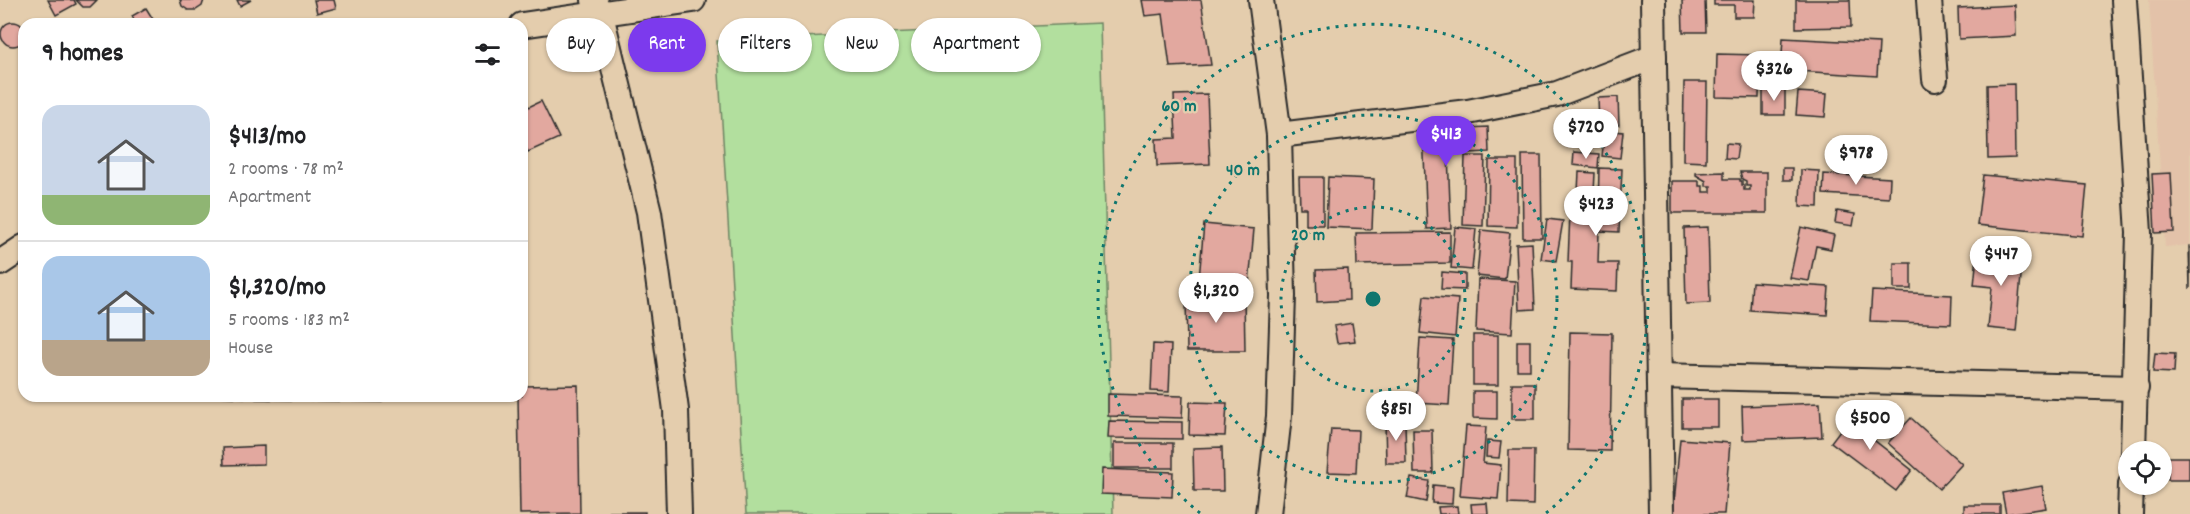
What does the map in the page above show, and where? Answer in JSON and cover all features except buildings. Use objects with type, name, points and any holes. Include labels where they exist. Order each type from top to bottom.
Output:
[{"type":"street","points":[[528,24],[598,7],[693,0]]},
{"type":"street","points":[[1261,0],[1279,135],[1284,296],[1279,416],[1268,514]]},
{"type":"street","points":[[1653,0],[1661,514]]},
{"type":"street","points":[[1929,0],[1935,79]]},
{"type":"street","points":[[2124,0],[2139,233],[2134,441]]},
{"type":"street","points":[[598,7],[649,212],[676,410],[679,514]]},
{"type":"street","points":[[1279,135],[1468,112],[1557,94],[1654,57]]},
{"type":"street","points":[[0,263],[18,251]]},
{"type":"street","points":[[1659,376],[2136,388]]},
{"type":"street","points":[[2130,514],[2131,495]]},
{"type":"shaded area","points":[[2149,0],[2190,0],[2190,245],[2165,247]]},
{"type":"green space","points":[[1100,23],[1113,514],[746,514],[719,72],[812,72],[812,37],[824,36],[824,72],[899,72],[899,32],[911,32],[911,72],[1041,72],[1041,26]]}]
